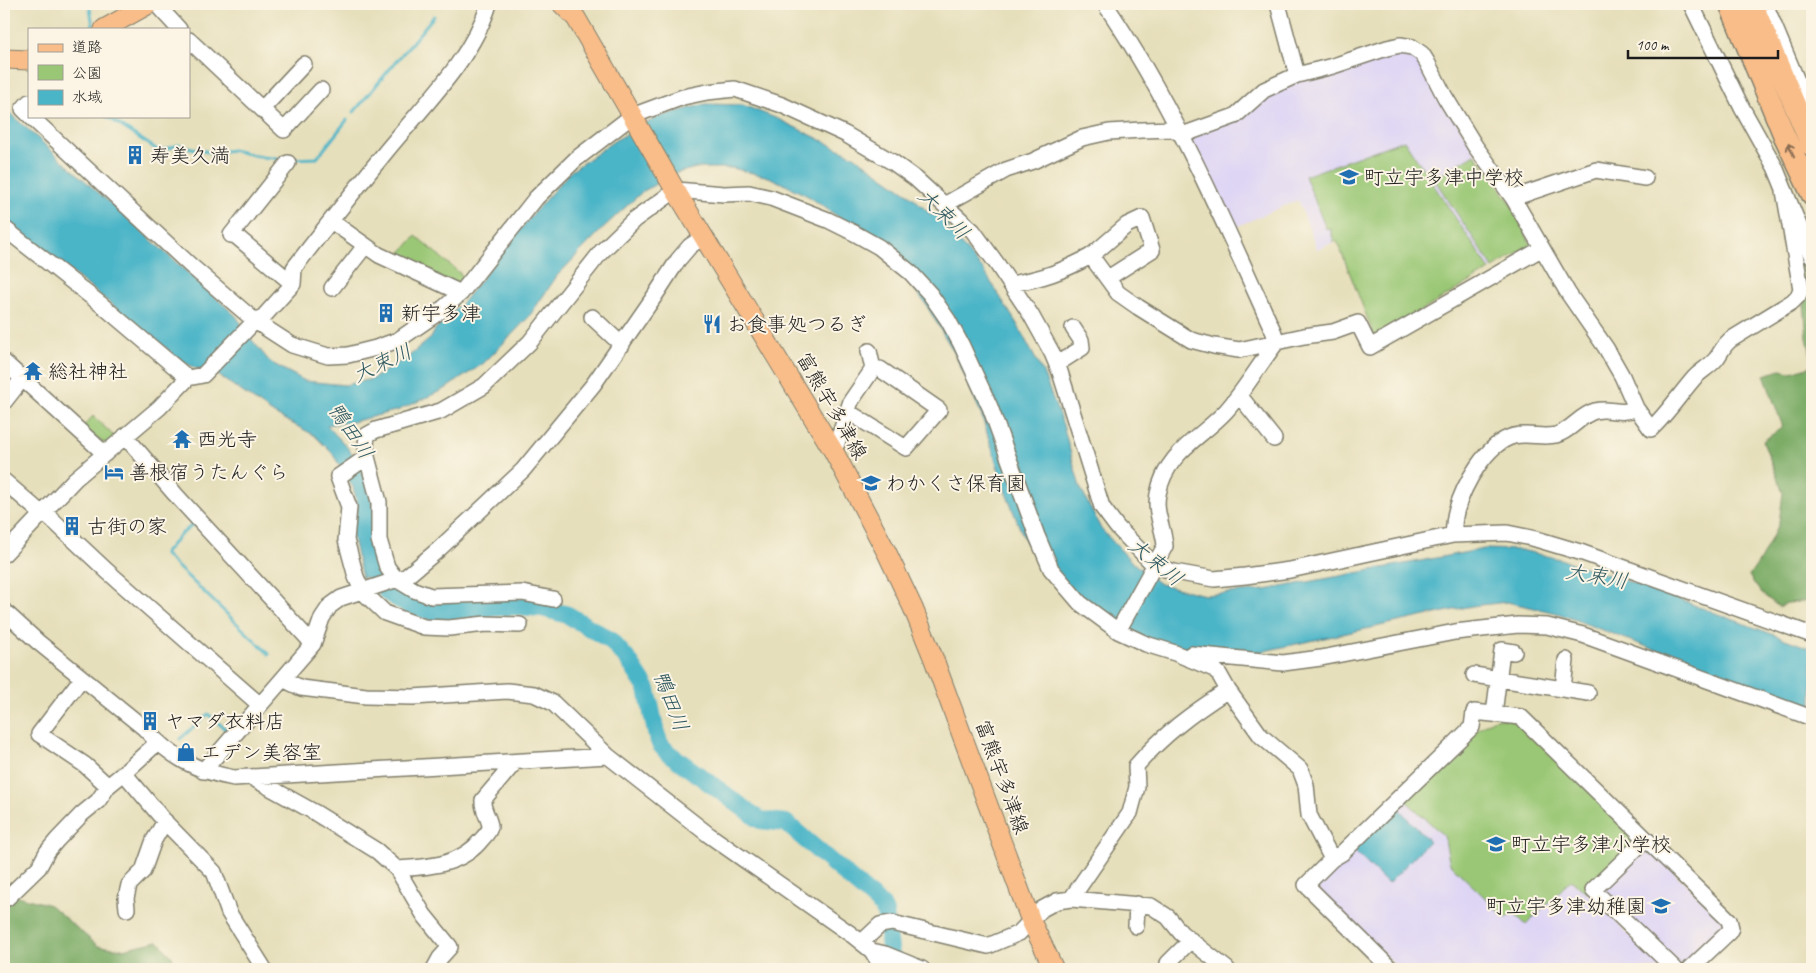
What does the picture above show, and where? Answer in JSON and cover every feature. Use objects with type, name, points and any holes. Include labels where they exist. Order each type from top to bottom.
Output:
[{"type":"highway","points":[[1730,4],[1784,135],[1812,194]]},
{"type":"highway","points":[[1752,4],[1812,146]]},
{"type":"main road","points":[[106,28],[149,4]]},
{"type":"main road","name":"富熊宇多津線","points":[[562,4],[576,18],[675,189],[834,452],[887,553],[914,608],[934,657],[1031,921],[1054,969]]},
{"type":"main road","points":[[4,59],[28,60]]},
{"type":"street","points":[[156,4],[178,28]]},
{"type":"street","points":[[4,554],[75,479],[196,377],[255,321],[264,316],[293,284],[294,268],[457,66],[480,30],[489,4]]},
{"type":"street","points":[[1105,4],[1124,32],[1182,135],[1274,333],[1276,343],[1225,412],[1176,455],[1164,473],[1157,495],[1158,518],[1164,532],[1165,546],[1118,630]]},
{"type":"street","points":[[1278,4],[1297,75]]},
{"type":"street","points":[[1691,4],[1742,108],[1775,167],[1812,257]]},
{"type":"street","points":[[1765,4],[1812,117]]},
{"type":"street","points":[[190,41],[284,130],[321,90]]},
{"type":"street","points":[[1182,135],[1235,116],[1264,90],[1297,75],[1333,66],[1387,48],[1400,45],[1412,47],[1422,54],[1444,97],[1475,146],[1513,198],[1568,293],[1606,348],[1622,376],[1636,408],[1651,429],[1697,376],[1716,359],[1722,348],[1730,340],[1792,302],[1798,296],[1801,289],[1784,191]]},
{"type":"street","points":[[262,109],[304,64]]},
{"type":"street","points":[[32,118],[190,265],[255,321],[292,345],[328,356],[348,355],[398,340],[439,312],[461,293],[536,198],[576,159],[634,119],[683,97],[735,89],[782,105],[845,134],[909,174],[946,204],[973,231],[1031,315],[1057,364],[1102,507],[1153,568],[1214,579],[1245,576],[1290,570],[1453,535],[1507,533],[1536,539],[1592,556],[1812,635]]},
{"type":"street","points":[[28,103],[22,109],[28,114]]},
{"type":"street","points":[[946,204],[1006,170],[1033,161],[1082,138],[1109,132],[1173,129],[1182,135]]},
{"type":"street","points":[[288,163],[231,235],[236,236],[293,284]]},
{"type":"street","points":[[1513,198],[1596,170],[1645,178]]},
{"type":"street","points":[[553,598],[522,593],[431,596],[414,590],[396,579],[387,567],[378,540],[379,502],[366,446],[367,435],[376,430],[440,411],[484,386],[530,342],[601,252],[634,220],[675,189],[724,194],[749,194],[771,198],[828,220],[879,247],[911,272],[930,294],[948,320],[961,344],[990,407],[1051,569],[1080,603],[1118,630],[1146,644],[1176,653],[1214,669],[1261,736],[1300,769],[1306,785],[1309,815],[1332,859]]},
{"type":"street","points":[[1010,284],[1044,278],[1067,269],[1091,256],[1127,225],[1142,218],[1152,250],[1108,278]]},
{"type":"street","points":[[330,221],[365,246],[394,263],[461,293]]},
{"type":"street","points":[[4,228],[196,377]]},
{"type":"street","points":[[203,771],[259,704],[313,644],[322,618],[330,606],[341,598],[407,576],[438,550],[523,470],[593,385],[678,260],[690,246],[705,236]]},
{"type":"street","points":[[332,288],[365,246]]},
{"type":"street","points":[[1091,256],[1118,293],[1138,307],[1191,340],[1239,350],[1304,336],[1333,332],[1358,323],[1370,347],[1541,249]]},
{"type":"street","points":[[592,317],[622,345]]},
{"type":"street","points":[[1057,364],[1082,348],[1081,340],[1073,328]]},
{"type":"street","points":[[834,452],[851,401],[873,369],[869,350]]},
{"type":"street","points":[[4,362],[105,454]]},
{"type":"street","points":[[847,411],[906,448],[939,410],[880,369],[873,369]]},
{"type":"street","points":[[4,402],[23,378]]},
{"type":"street","points":[[1239,395],[1274,439]]},
{"type":"street","points":[[1453,535],[1456,513],[1469,481],[1485,457],[1502,440],[1522,435],[1555,435],[1595,411],[1627,412],[1636,408]]},
{"type":"street","points":[[125,436],[313,644]]},
{"type":"street","points":[[368,457],[338,477],[349,507],[346,540],[348,552],[362,591],[385,613],[424,628],[449,628],[486,624],[520,625]]},
{"type":"street","points":[[4,481],[43,513],[259,704]]},
{"type":"street","points":[[4,611],[144,728],[157,743],[184,762],[203,771],[234,778],[443,764],[608,756]]},
{"type":"street","points":[[1176,653],[1283,663],[1321,658],[1454,632],[1518,625],[1547,626],[1583,634],[1812,718]]},
{"type":"street","points":[[1494,714],[1502,650],[1514,652]]},
{"type":"street","points":[[1563,689],[1566,660]]},
{"type":"street","points":[[1474,675],[1588,693]]},
{"type":"street","points":[[82,678],[39,734],[84,765],[108,786]]},
{"type":"street","points":[[283,679],[301,688],[366,696],[413,697],[507,691],[534,694],[553,703],[608,756],[708,835],[880,955],[922,969]]},
{"type":"street","points":[[1071,899],[1130,813],[1138,788],[1136,766],[1171,730],[1228,690]]},
{"type":"street","points":[[1391,969],[1306,885],[1332,859],[1342,853],[1472,727],[1474,712],[1521,717],[1731,924],[1729,932],[1690,969]]},
{"type":"street","points":[[4,899],[39,867],[47,852],[57,840],[82,814],[98,801],[108,786],[157,743]]},
{"type":"street","points":[[397,869],[433,866],[465,856],[481,841],[489,830],[490,826],[482,805],[483,800],[515,762]]},
{"type":"street","points":[[124,773],[165,821],[214,872],[229,913],[263,967],[262,969]]},
{"type":"street","points":[[251,777],[314,812],[377,851],[397,869],[424,915],[450,947],[440,958],[434,969]]},
{"type":"street","points":[[127,909],[126,898],[129,885],[143,871],[154,840],[165,821]]},
{"type":"street","points":[[1646,839],[1593,890],[1675,969]]},
{"type":"street","points":[[880,955],[886,924],[988,946],[1019,934],[1042,909],[1057,902],[1071,899],[1151,906],[1168,917],[1181,933],[1227,969]]},
{"type":"street","points":[[1136,926],[1138,904]]},
{"type":"street","points":[[1168,963],[1191,940]]},
{"type":"shaded area","name":"町立宇多津中学校","points":[[1406,49],[1417,55],[1531,245],[1379,336],[1374,335],[1337,241],[1317,249],[1298,200],[1231,229],[1189,138],[1288,81]]},
{"type":"shaded area","name":"町立宇多津小学校","points":[[1476,730],[1587,893],[1663,969],[1399,969],[1317,888],[1317,881]]},
{"type":"shaded area","name":"町立宇多津幼稚園","points":[[1646,845],[1726,923],[1727,929],[1686,969],[1677,969],[1597,889]]},
{"type":"green space","points":[[1812,53],[1812,106],[1802,81]]},
{"type":"green space","points":[[1404,140],[1490,270],[1379,336],[1374,335],[1337,241],[1334,242],[1330,228],[1326,229],[1305,176]]},
{"type":"green space","points":[[1475,154],[1510,202],[1531,245],[1493,268],[1434,179]]},
{"type":"green space","points":[[416,236],[463,276],[456,285],[396,258]]},
{"type":"green space","points":[[1798,237],[1812,272],[1812,359],[1807,338]]},
{"type":"green space","points":[[1812,366],[1812,601],[1787,603],[1779,607],[1761,593],[1749,576],[1761,559],[1779,523],[1783,493],[1763,441],[1783,427],[1764,375],[1781,370],[1791,372]]},
{"type":"green space","points":[[93,416],[116,438],[111,442],[104,443],[82,428]]},
{"type":"green space","points":[[1496,718],[1519,721],[1640,838],[1587,893],[1571,880],[1526,925],[1513,912],[1506,918],[1450,864],[1444,836],[1404,799],[1476,730]]},
{"type":"green space","points":[[17,896],[50,905],[98,946],[123,949],[158,941],[179,965],[177,969],[4,969],[4,909]]},
{"type":"water","name":"大束川","points":[[705,104],[743,105],[778,119],[854,156],[915,199],[931,215],[938,215],[948,223],[949,230],[984,271],[1017,324],[1043,373],[1063,425],[1080,487],[1101,529],[1132,562],[1160,584],[1205,595],[1265,590],[1484,549],[1521,550],[1560,559],[1651,589],[1812,649],[1812,709],[1557,613],[1507,602],[1472,606],[1264,651],[1216,654],[1169,648],[1132,637],[1062,589],[1038,563],[1023,536],[1006,493],[980,411],[955,354],[925,303],[895,265],[859,231],[808,196],[769,177],[732,168],[696,168],[673,174],[642,192],[605,226],[557,276],[528,318],[484,363],[445,389],[399,410],[352,422],[327,425],[354,457],[366,483],[374,512],[385,570],[362,578],[352,534],[358,506],[353,487],[332,453],[314,435],[274,414],[215,373],[195,368],[182,361],[4,218],[4,108],[236,316],[270,362],[305,381],[345,385],[372,379],[408,357],[431,338],[436,328],[463,302],[537,209],[570,172],[614,141],[658,117]]},
{"type":"water","points":[[1396,806],[1429,841],[1388,884],[1352,849]]},
{"type":"waterway","points":[[89,4],[93,25]]},
{"type":"waterway","points":[[354,112],[434,16]]},
{"type":"waterway","points":[[109,118],[159,151],[179,145],[213,153],[232,150],[262,157],[284,159]]},
{"type":"waterway","points":[[290,159],[317,158],[347,120]]},
{"type":"waterway","points":[[195,523],[179,536],[164,554],[269,654]]},
{"type":"waterway","name":"鴨田川","points":[[367,551],[371,569],[388,593],[409,605],[432,612],[516,606],[543,608],[568,615],[610,640],[629,661],[647,689],[656,733],[660,744],[667,752],[760,820],[786,823],[882,906],[885,912],[893,969]]},
{"type":"waterway","points":[[180,739],[208,714],[230,733]]},
{"type":"place","name":"寿美久満","points":[[135,155]]},
{"type":"place","name":"町立宇多津中学校","points":[[1349,177]]},
{"type":"place","name":"新宇多津","points":[[386,313]]},
{"type":"place","name":"お食事処つるぎ","points":[[712,324]]},
{"type":"place","name":"総社神社","points":[[33,371]]},
{"type":"place","name":"西光寺","points":[[182,439]]},
{"type":"place","name":"善根宿うたんぐら","points":[[114,472]]},
{"type":"place","name":"わかくさ保育園","points":[[871,483]]},
{"type":"place","name":"古街の家","points":[[72,526]]},
{"type":"place","name":"ヤマダ衣料店","points":[[150,721]]},
{"type":"place","name":"エデン美容室","points":[[186,752]]},
{"type":"place","name":"町立宇多津小学校","points":[[1496,844]]},
{"type":"place","name":"町立宇多津幼稚園","points":[[1661,906]]}]
